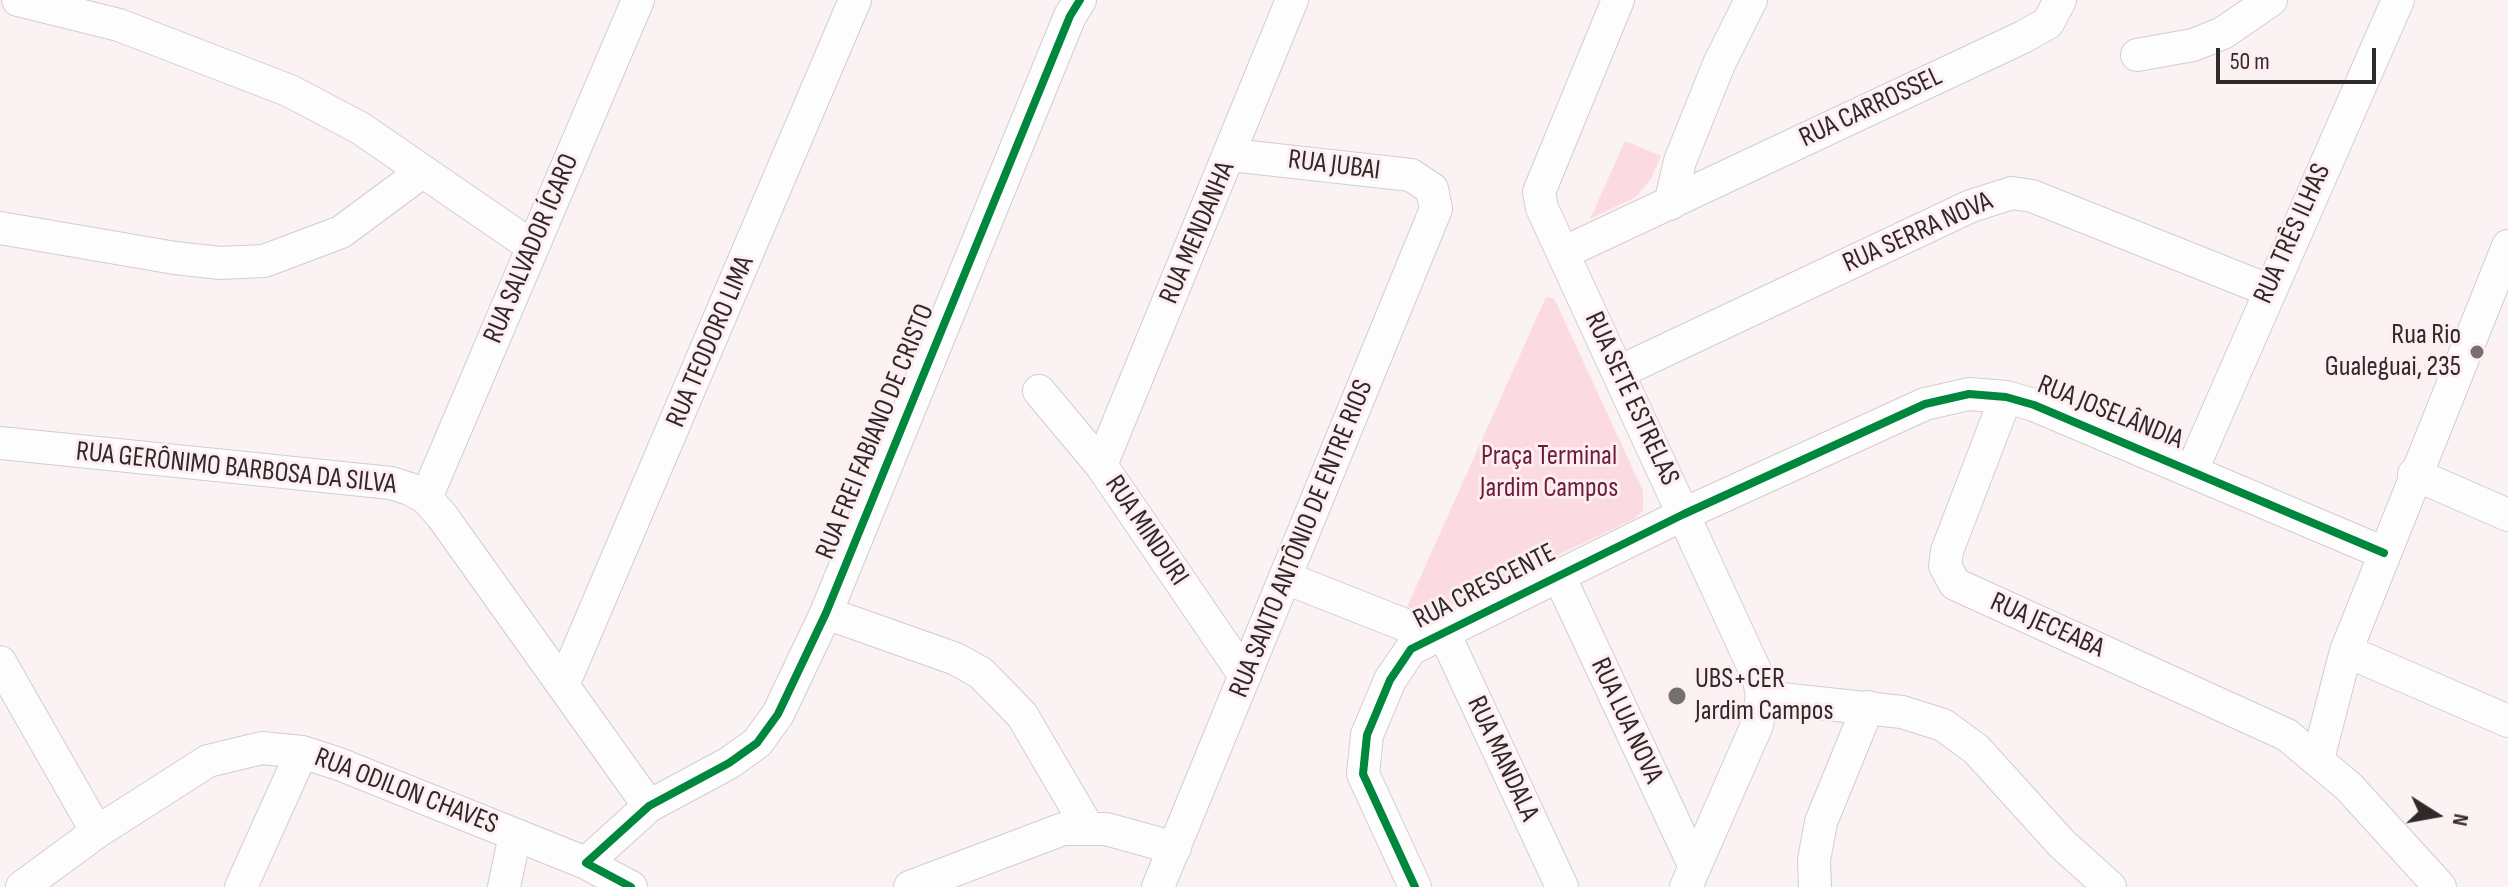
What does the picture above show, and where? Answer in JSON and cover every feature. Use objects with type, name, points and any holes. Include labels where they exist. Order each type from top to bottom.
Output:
[{"type":"street","points":[[18,0],[126,12],[360,128],[533,247]]},
{"type":"street","name":"RUA SALVADOR ÍCARO","points":[[426,498],[638,0]]},
{"type":"street","name":"RUA TEODORO LIMA","points":[[564,683],[855,0]]},
{"type":"street","name":"RUA MENDANHA","points":[[1101,465],[1231,155],[1292,0]]},
{"type":"street","points":[[1670,204],[1680,161],[1719,64],[1751,0]]},
{"type":"street","name":"RUA CARROSSEL","points":[[1563,253],[2023,37],[2048,23],[2060,0]]},
{"type":"street","points":[[2137,55],[2193,45],[2223,33],[2271,0]]},
{"type":"street","name":"RUA TRÊS ILHAS","points":[[2192,470],[2268,290],[2398,0]]},
{"type":"street","name":"RUA SETE ESTRELAS","points":[[1606,3],[1541,180],[1542,208],[1752,660],[1762,697],[1757,725],[1690,877]]},
{"type":"street","name":"RUA FREI FABIANO DE CRISTO","points":[[586,863],[649,806],[729,763],[757,743],[778,714],[826,613],[1073,5]]},
{"type":"street","name":"RUA JUBAI","points":[[1231,155],[1411,175],[1432,189]]},
{"type":"street","points":[[0,228],[175,258],[220,263],[264,261],[341,232],[422,172]]},
{"type":"street","name":"RUA SANTO ANTÔNIO DE ENTRE RIOS","points":[[1158,887],[1430,229],[1436,209],[1432,189]]},
{"type":"street","name":"RUA SERRA NOVA","points":[[1619,372],[1971,206],[2012,193],[2032,196],[2268,290]]},
{"type":"street","points":[[2440,887],[2349,787],[2318,759],[2346,651],[2414,474],[2496,307],[2508,246]]},
{"type":"street","name":"RUA MINDURI","points":[[1039,391],[1101,465],[1245,676]]},
{"type":"street","name":"RUA JOSELÂNDIA","points":[[1684,514],[1925,404],[1969,394],[2006,397],[2192,470],[2384,553]]},
{"type":"street","name":"RUA JECEABA","points":[[2006,397],[1947,551],[1948,575],[1955,584],[2248,716],[2287,735],[2318,759]]},
{"type":"street","name":"RUA GERÔNIMO BARBOSA DA SILVA","points":[[0,443],[391,483],[426,498],[564,683],[649,806]]},
{"type":"street","points":[[2414,474],[2508,515]]},
{"type":"street","name":"RUA CRESCENTE","points":[[1415,887],[1363,774],[1367,735],[1399,663],[1411,649],[1438,633],[1684,514]]},
{"type":"street","name":"RUA LUA NOVA","points":[[1558,574],[1690,877]]},
{"type":"street","points":[[1286,578],[1438,633]]},
{"type":"street","points":[[826,613],[956,659],[981,673],[1022,715],[1087,826]]},
{"type":"street","name":"RUA MANDALA","points":[[1438,633],[1562,887]]},
{"type":"street","points":[[2346,651],[2508,721]]},
{"type":"street","points":[[0,662],[97,832]]},
{"type":"street","points":[[1762,697],[1868,707],[1924,716],[1960,736],[2004,778],[2062,844],[2110,887]]},
{"type":"street","points":[[1818,883],[1821,822],[1868,707]]},
{"type":"street","name":"RUA ODILON CHAVES","points":[[22,887],[97,832],[208,761],[262,748],[302,752],[586,863],[631,887]]},
{"type":"street","points":[[241,887],[302,752]]},
{"type":"street","points":[[910,887],[1033,837],[1087,826],[1175,848]]},
{"type":"street","points":[[504,887],[515,835]]},
{"type":"green space","points":[[1625,141],[1661,156],[1651,179],[1636,197],[1590,219]]},
{"type":"green space","name":"Praça Terminal Jardim Campos","points":[[1546,297],[1554,298],[1643,491],[1643,510],[1634,519],[1435,613],[1407,607]]},
{"type":"cycle path","points":[[631,887],[586,863],[649,806],[729,763],[757,743],[778,714],[826,613],[1070,16],[1080,0]]},
{"type":"cycle path","points":[[1415,887],[1363,774],[1367,735],[1390,680],[1411,649],[1684,514],[1925,404],[1969,394],[2006,397],[2034,405],[2384,553]]},
{"type":"place","name":"Rua Rio Gualeguai, 235","points":[[2477,352]]},
{"type":"place","name":"UBS+CER Jardim Campos","points":[[1677,696]]}]
